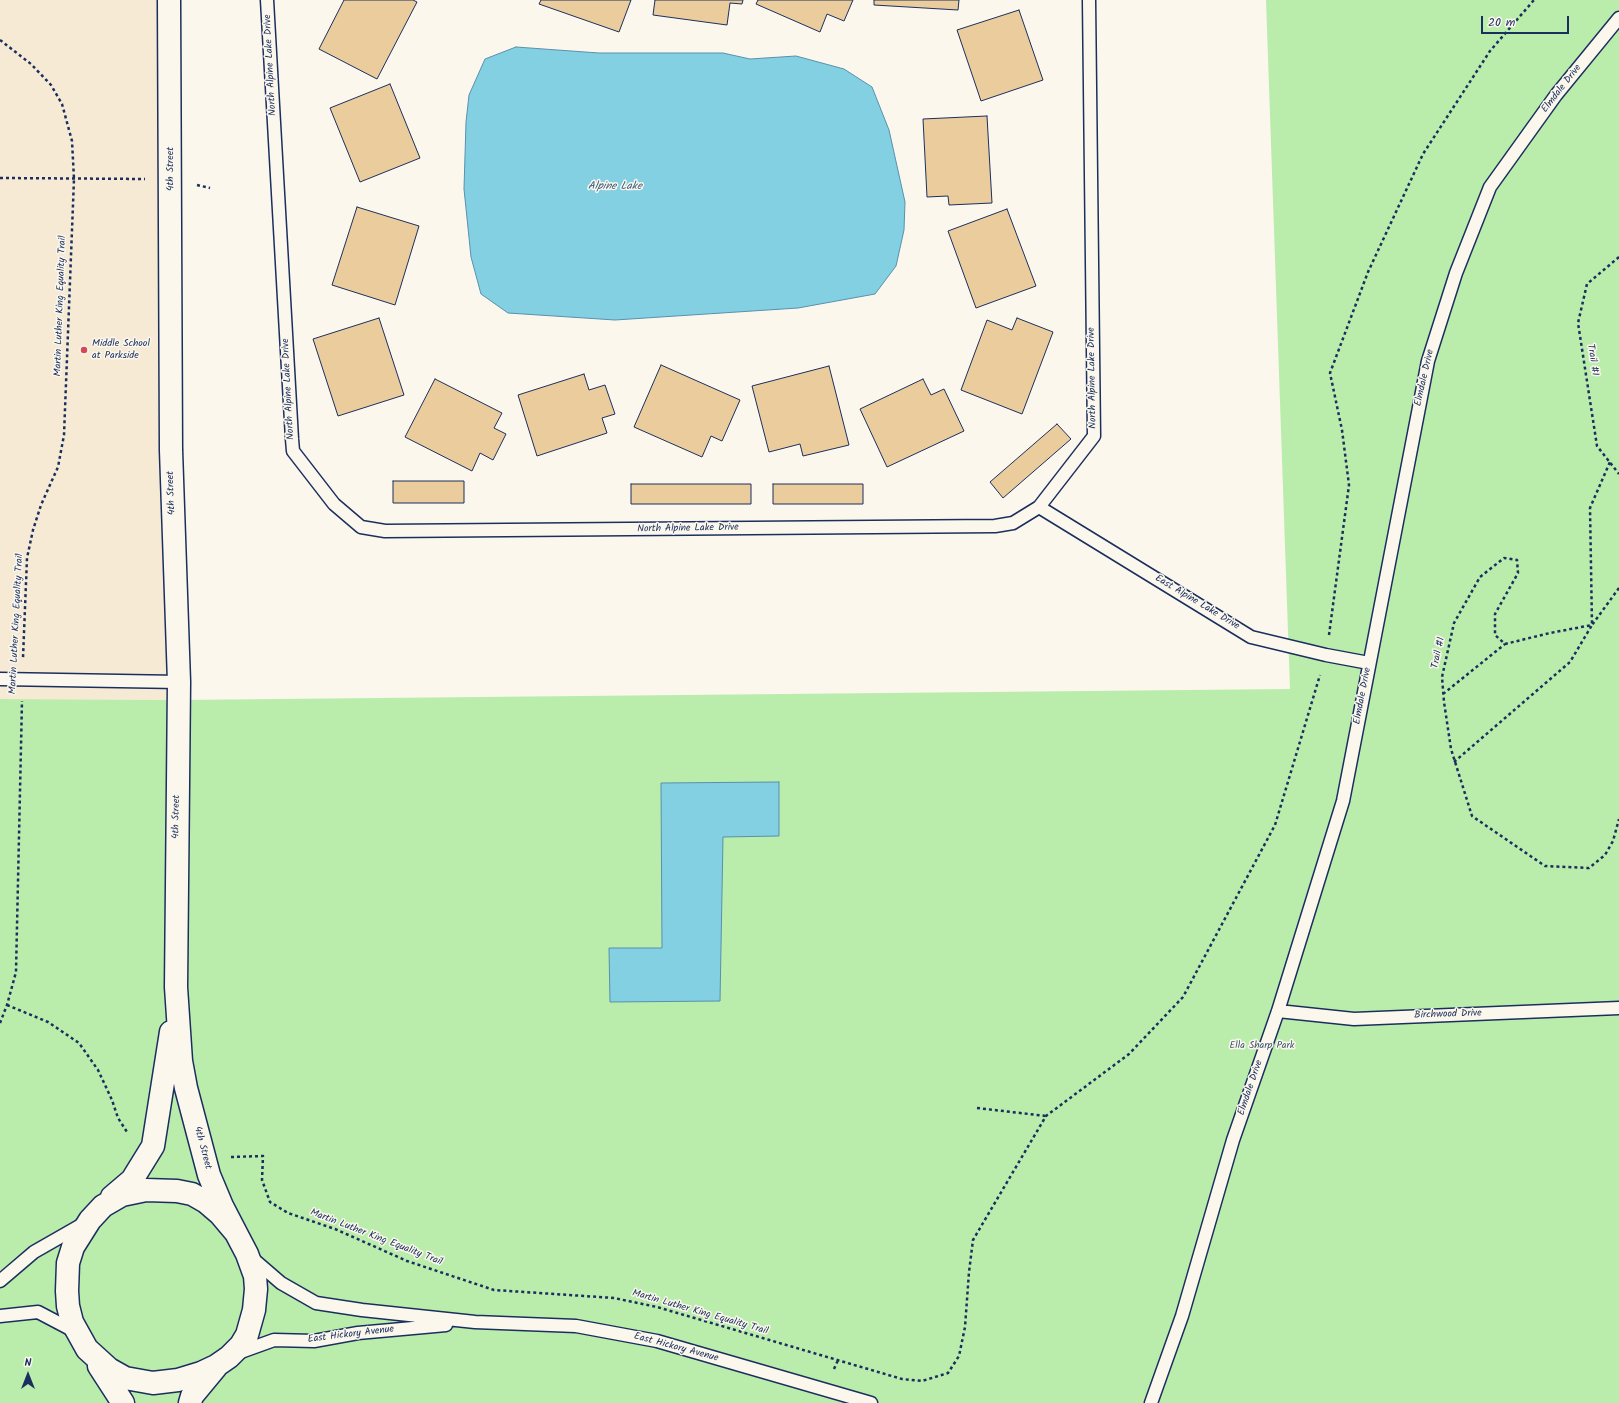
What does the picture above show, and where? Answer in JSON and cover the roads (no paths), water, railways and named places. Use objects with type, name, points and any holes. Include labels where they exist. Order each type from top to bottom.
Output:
[{"type":"street","name":"4th Street","points":[[169,0],[171,179],[171,450],[179,682],[176,987],[181,1061],[186,1088],[209,1175],[222,1206],[236,1233]]},
{"type":"street","name":"4th Street","points":[[96,1213],[132,1180],[153,1146],[173,1017],[176,987]]},
{"type":"street","points":[[123,1403],[109,1379],[82,1341],[72,1322],[68,1306],[66,1278],[68,1263],[73,1248],[96,1213],[122,1195],[135,1192],[159,1190],[177,1190],[192,1194],[206,1202],[220,1214],[236,1233],[247,1254],[255,1276],[256,1289],[254,1310],[247,1335],[241,1345],[223,1362],[192,1396],[190,1403]]},
{"type":"street","points":[[82,1341],[109,1369],[125,1378],[153,1383],[178,1380],[223,1362]]},
{"type":"lane","name":"North Alpine Lake Drive","points":[[268,0],[293,451],[334,504],[360,526],[385,531],[995,526],[1013,523],[1039,507],[1094,436],[1089,0]]},
{"type":"lane","name":"Elmdale Drive","points":[[1151,1403],[1182,1316],[1233,1140],[1278,1011],[1342,801],[1428,360],[1456,273],[1490,187],[1556,95],[1619,18]]},
{"type":"lane","name":"East Alpine Lake Drive","points":[[1039,507],[1251,636],[1326,655],[1369,663]]},
{"type":"lane","points":[[0,679],[179,682]]},
{"type":"lane","name":"Birchwood Drive","points":[[1278,1011],[1354,1019],[1619,1008]]},
{"type":"lane","points":[[0,1281],[34,1252],[96,1213]]},
{"type":"lane","name":"East Hickory Avenue","points":[[247,1254],[281,1283],[316,1304],[475,1322],[576,1326],[657,1341],[871,1403]]},
{"type":"lane","points":[[0,1316],[38,1312],[82,1341]]},
{"type":"lane","name":"East Hickory Avenue","points":[[223,1362],[274,1340],[314,1341],[358,1333],[475,1322]]},
{"type":"water","name":"Alpine Lake","points":[[516,47],[599,53],[723,53],[750,59],[796,56],[844,69],[872,87],[889,130],[905,202],[904,230],[896,266],[875,294],[798,308],[615,320],[508,313],[481,294],[471,257],[464,189],[466,122],[469,95],[485,59]]},
{"type":"water","points":[[779,782],[779,836],[723,837],[720,1001],[610,1002],[609,948],[662,948],[661,783]]},
{"type":"place","name":"Middle School at Parkside","points":[[84,350]]},
{"type":"park label","name":"Ella Sharp Park","points":[[1262,1046]]}]
